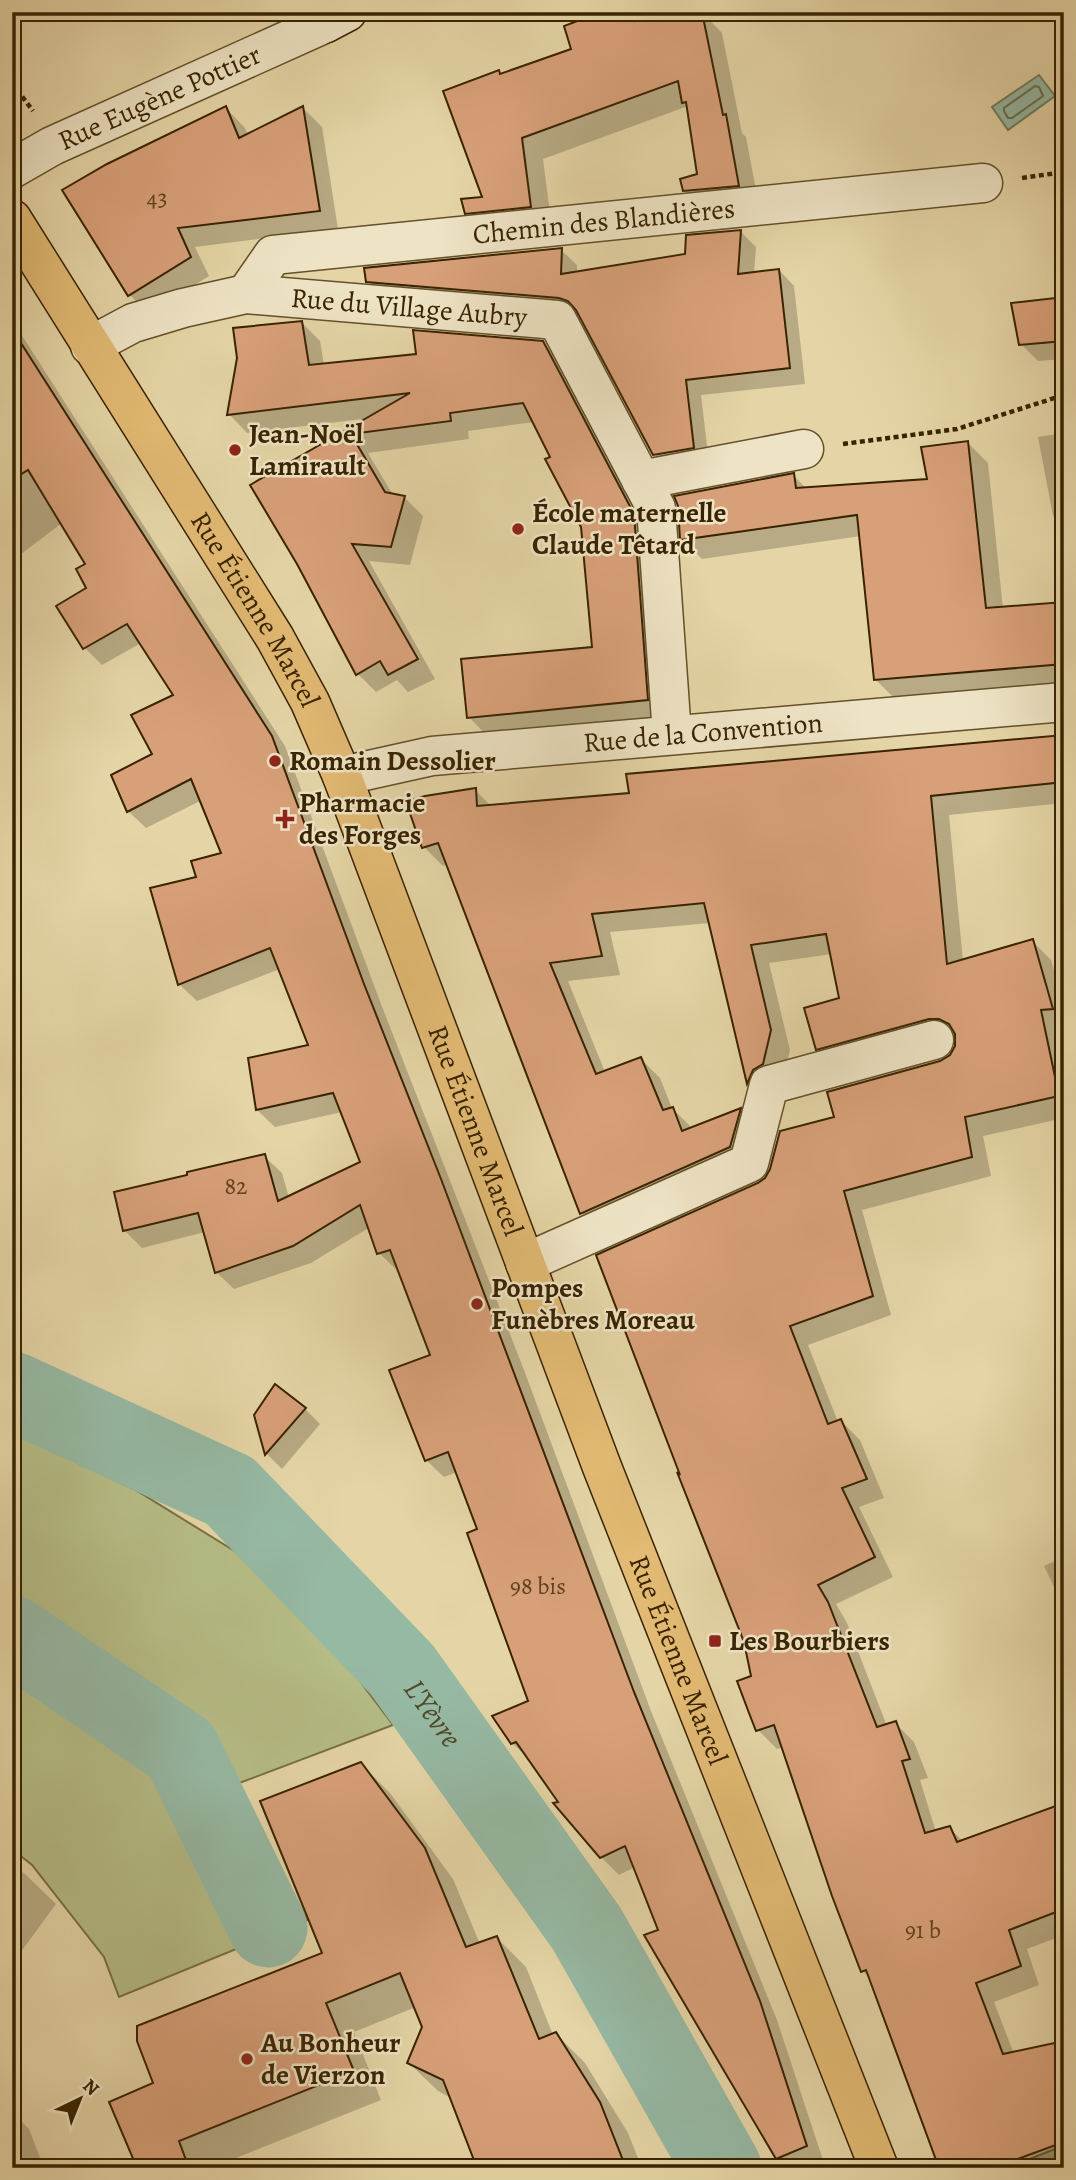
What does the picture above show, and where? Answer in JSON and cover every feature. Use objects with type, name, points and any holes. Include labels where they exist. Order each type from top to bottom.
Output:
[{"type":"main road","name":"Rue Étienne Marcel","points":[[12,219],[275,638],[310,702],[342,776],[601,1467],[878,2168]]},
{"type":"main road","name":"Rue Étienne Marcel","points":[[858,2168],[863,2126]]},
{"type":"street","name":"Rue Eugène Pottier","points":[[12,169],[51,146],[337,18]]},
{"type":"street","name":"Chemin des Blandières","points":[[246,294],[273,255],[983,183]]},
{"type":"street","name":"Rue du Village Aubry","points":[[90,345],[133,323],[183,308],[246,294],[557,320],[656,508],[672,735]]},
{"type":"street","points":[[641,480],[804,449]]},
{"type":"street","name":"Rue de la Convention","points":[[342,776],[432,756],[1064,702]]},
{"type":"street","points":[[525,1263],[749,1163],[769,1085],[934,1040]]},
{"type":"path","points":[[12,83],[36,116]]},
{"type":"path","points":[[804,449],[957,429],[1064,395]]},
{"type":"green space","points":[[12,1432],[134,1489],[285,1582],[393,1725],[234,1785],[307,1920],[119,1997],[104,1957],[32,1865],[12,1849]]},
{"type":"green space","points":[[1060,2147],[1061,2156],[1044,2168],[1007,2168]]},
{"type":"water","points":[[1039,75],[1055,96],[1008,130],[992,107]]},
{"type":"building","points":[[601,12],[632,12],[635,21],[702,12],[723,115],[726,114],[739,186],[683,191],[680,179],[697,174],[686,102],[682,103],[678,81],[522,138],[531,207],[465,214],[461,199],[482,197],[443,91],[499,70],[500,74],[571,49],[564,26]]},
{"type":"building","points":[[226,106],[239,138],[303,106],[320,211],[178,228],[191,257],[128,296],[62,190],[107,164]]},
{"type":"building","points":[[741,230],[738,274],[779,269],[790,368],[686,380],[694,448],[653,455],[576,310],[568,301],[559,298],[366,282],[364,268],[562,248],[561,274],[685,254],[686,235]]},
{"type":"building","points":[[1064,297],[1064,341],[1019,345],[1011,303]]},
{"type":"building","points":[[302,321],[309,365],[416,354],[413,330],[543,341],[634,514],[648,700],[467,718],[461,659],[592,647],[581,527],[545,459],[550,457],[523,403],[450,413],[451,421],[351,434],[385,492],[405,496],[391,547],[352,544],[418,659],[388,675],[380,661],[356,675],[297,564],[250,485],[410,393],[227,415],[237,358],[233,328]]},
{"type":"building","points":[[12,329],[272,736],[634,1692],[760,2001],[807,2146],[776,2159],[644,1935],[658,1930],[625,1846],[600,1858],[553,1803],[558,1802],[516,1742],[511,1744],[492,1716],[528,1701],[467,1533],[477,1529],[448,1452],[425,1461],[389,1370],[430,1355],[390,1250],[377,1254],[360,1205],[293,1246],[215,1273],[198,1213],[123,1231],[114,1192],[265,1154],[278,1201],[360,1162],[333,1093],[256,1110],[248,1058],[308,1045],[270,948],[178,985],[150,888],[196,877],[191,861],[221,853],[191,779],[127,812],[111,775],[152,754],[131,715],[173,695],[127,624],[83,649],[56,606],[86,588],[76,569],[85,564],[28,470],[12,480]]},
{"type":"building","points":[[968,441],[986,608],[1064,602],[1064,664],[874,680],[857,515],[680,540],[678,506],[674,496],[794,473],[796,488],[927,479],[921,447]]},
{"type":"building","points":[[1064,735],[1064,782],[931,796],[947,964],[1033,939],[1053,1009],[1041,1010],[1059,1096],[965,1117],[972,1157],[844,1191],[873,1296],[790,1326],[828,1424],[841,1419],[867,1479],[842,1488],[875,1557],[818,1585],[828,1602],[877,1727],[896,1721],[910,1759],[902,1761],[925,1833],[950,1826],[957,1842],[1064,1803],[1064,1909],[1009,1930],[1021,1966],[976,1983],[1003,2054],[1064,2041],[1064,2142],[993,2168],[939,2168],[866,1970],[861,1972],[832,1896],[774,1725],[756,1731],[749,1713],[737,1681],[751,1676],[744,1642],[596,1255],[758,1183],[770,1169],[780,1131],[834,1117],[827,1092],[940,1061],[950,1055],[955,1046],[955,1034],[949,1024],[939,1019],[929,1019],[816,1050],[804,1008],[839,998],[826,934],[751,945],[771,1030],[763,1064],[753,1070],[747,1084],[704,903],[592,914],[602,956],[550,963],[596,1074],[641,1057],[663,1110],[673,1107],[682,1131],[741,1108],[730,1147],[580,1214],[438,843],[422,848],[406,802],[425,796],[476,788],[477,806],[629,793],[626,774]]},
{"type":"building","points":[[275,1384],[306,1408],[265,1455],[254,1415]]},
{"type":"building","points":[[361,1762],[425,1848],[466,1947],[497,1936],[539,2039],[556,2032],[600,2102],[626,2168],[477,2168],[443,2080],[407,2063],[422,2027],[400,1973],[326,2003],[354,2071],[179,2141],[186,2160],[167,2168],[137,2168],[109,2102],[153,2083],[137,2041],[137,2026],[322,1953],[260,1801]]},
{"type":"waterway","name":"L'Yèvre","points":[[12,1391],[230,1491],[402,1670],[587,1929],[722,2168]]},
{"type":"waterway","name":"L'Yèvre","points":[[12,1635],[181,1750],[268,1928]]},
{"type":"place","name":"Jean-Noël Lamirault","points":[[235,450]]},
{"type":"place","name":"École maternelle Claude Têtard","points":[[518,529]]},
{"type":"place","name":"Romain Dessolier","points":[[275,761]]},
{"type":"place","name":"Pharmacie des Forges","points":[[285,819]]},
{"type":"place","name":"Pompes Funèbres Moreau","points":[[477,1304]]},
{"type":"place","name":"Les Bourbiers","points":[[715,1641]]},
{"type":"place","name":"Au Bonheur de Vierzon","points":[[247,2059]]}]
